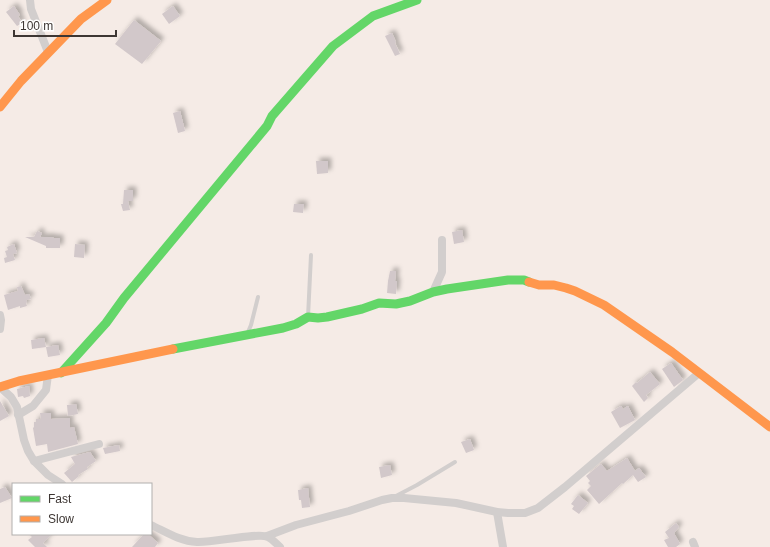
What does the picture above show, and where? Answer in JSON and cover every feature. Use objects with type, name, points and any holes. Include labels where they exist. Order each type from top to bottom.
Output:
[{"type":"street","points":[[30,0],[31,9],[48,52]]},
{"type":"street","points":[[0,107],[21,81],[81,19],[107,0]]},
{"type":"street","points":[[61,373],[106,323],[124,298],[267,126],[272,116],[333,46],[374,16],[417,0]]},
{"type":"street","points":[[433,292],[442,272],[442,240]]},
{"type":"street","points":[[0,387],[19,381],[247,334],[284,328],[296,324],[308,317],[328,317],[362,309],[379,303],[400,303],[410,301],[433,292],[447,289],[508,280],[524,280],[539,285],[554,285],[566,288],[584,295],[612,311],[672,352],[770,427]]},
{"type":"street","points":[[0,315],[0,329]]},
{"type":"street","points":[[152,525],[186,541],[206,542],[267,536],[296,525],[392,498],[456,503],[497,512],[525,512],[538,508],[565,487],[699,373]]},
{"type":"street","points":[[18,415],[33,406],[46,390],[48,375]]},
{"type":"street","points":[[0,387],[11,397],[17,407],[24,440],[34,461],[48,475],[60,483]]},
{"type":"street","points":[[34,461],[99,444]]},
{"type":"street","points":[[497,512],[503,547]]},
{"type":"street","points":[[267,536],[280,547]]},
{"type":"lane","points":[[308,317],[311,256]]},
{"type":"lane","points":[[247,334],[251,325],[258,297]]},
{"type":"lane","points":[[392,498],[455,462]]},
{"type":"building","points":[[14,6],[20,15],[18,16],[22,23],[17,26],[6,12]]},
{"type":"building","points":[[173,6],[180,16],[169,24],[162,14]]},
{"type":"building","points":[[134,20],[161,41],[142,64],[115,44]]},
{"type":"building","points":[[392,33],[400,54],[395,56],[385,36]]},
{"type":"building","points":[[180,111],[185,131],[178,133],[173,113]]},
{"type":"building","points":[[316,161],[328,161],[328,173],[317,174]]},
{"type":"building","points":[[124,190],[133,190],[133,201],[128,201],[130,210],[123,211],[121,204],[123,204]]},
{"type":"building","points":[[294,204],[304,204],[303,213],[293,212]]},
{"type":"building","points":[[462,230],[464,242],[454,244],[452,232]]},
{"type":"building","points":[[37,231],[42,233],[40,237],[60,238],[60,248],[46,248],[46,246],[25,237],[34,237]]},
{"type":"building","points":[[14,244],[17,253],[13,254],[15,260],[5,263],[4,258],[7,257],[5,251],[8,250],[7,247]]},
{"type":"building","points":[[75,244],[85,245],[84,258],[74,257]]},
{"type":"building","points":[[390,271],[396,271],[396,294],[387,293]]},
{"type":"building","points":[[21,286],[25,295],[29,294],[31,299],[26,300],[27,306],[20,308],[20,306],[8,310],[4,295],[18,291],[17,287]]},
{"type":"building","points":[[44,338],[46,347],[32,349],[31,340]]},
{"type":"building","points":[[58,345],[60,355],[48,357],[46,347]]},
{"type":"building","points":[[671,363],[683,380],[674,387],[662,369]]},
{"type":"building","points":[[650,372],[660,384],[646,395],[648,398],[644,402],[632,386]]},
{"type":"building","points":[[29,386],[30,396],[24,398],[23,396],[18,397],[17,389]]},
{"type":"building","points":[[0,401],[9,416],[0,421]]},
{"type":"building","points":[[76,404],[78,414],[68,416],[67,405]]},
{"type":"building","points":[[621,406],[623,409],[628,406],[635,420],[620,428],[611,412]]},
{"type":"building","points":[[40,413],[51,413],[51,419],[70,418],[70,428],[74,427],[78,444],[48,452],[47,444],[36,446],[33,428],[36,419],[41,419]]},
{"type":"building","points":[[470,439],[474,450],[466,453],[461,442]]},
{"type":"building","points":[[119,445],[120,451],[105,454],[103,448]]},
{"type":"building","points":[[90,452],[96,461],[87,467],[88,469],[78,475],[79,476],[72,482],[64,473],[75,464],[71,457]]},
{"type":"building","points":[[627,458],[635,471],[639,468],[646,477],[638,482],[633,475],[599,504],[587,490],[591,486],[588,483],[590,481],[586,476],[601,464],[607,471]]},
{"type":"building","points":[[390,465],[392,475],[381,478],[379,467]]},
{"type":"building","points":[[5,487],[12,498],[0,503],[0,489]]},
{"type":"building","points":[[308,488],[310,507],[302,508],[298,490]]},
{"type":"building","points":[[578,495],[588,503],[579,514],[572,509],[574,506],[571,504]]},
{"type":"building","points":[[676,523],[679,527],[674,533],[680,544],[676,547],[668,547],[664,540],[669,538],[665,532]]},
{"type":"building","points":[[30,535],[51,535],[43,543],[47,547],[35,547],[28,540],[32,537]]},
{"type":"building","points":[[143,535],[149,535],[158,543],[155,547],[132,547]]},
{"type":"traffic: fast","points":[[61,373],[106,323],[124,298],[267,126],[272,116],[333,46],[373,16],[417,0]]},
{"type":"traffic: fast","points":[[173,349],[283,328],[296,324],[308,317],[327,317],[362,309],[379,303],[396,304],[410,301],[433,292],[447,289],[508,280],[524,280],[529,282]]},
{"type":"traffic: slow","points":[[0,107],[21,81],[81,19],[107,0]]},
{"type":"traffic: slow","points":[[529,282],[539,285],[554,285],[566,288],[604,305],[672,352],[770,427]]},
{"type":"traffic: slow","points":[[0,387],[19,381],[173,349]]}]
